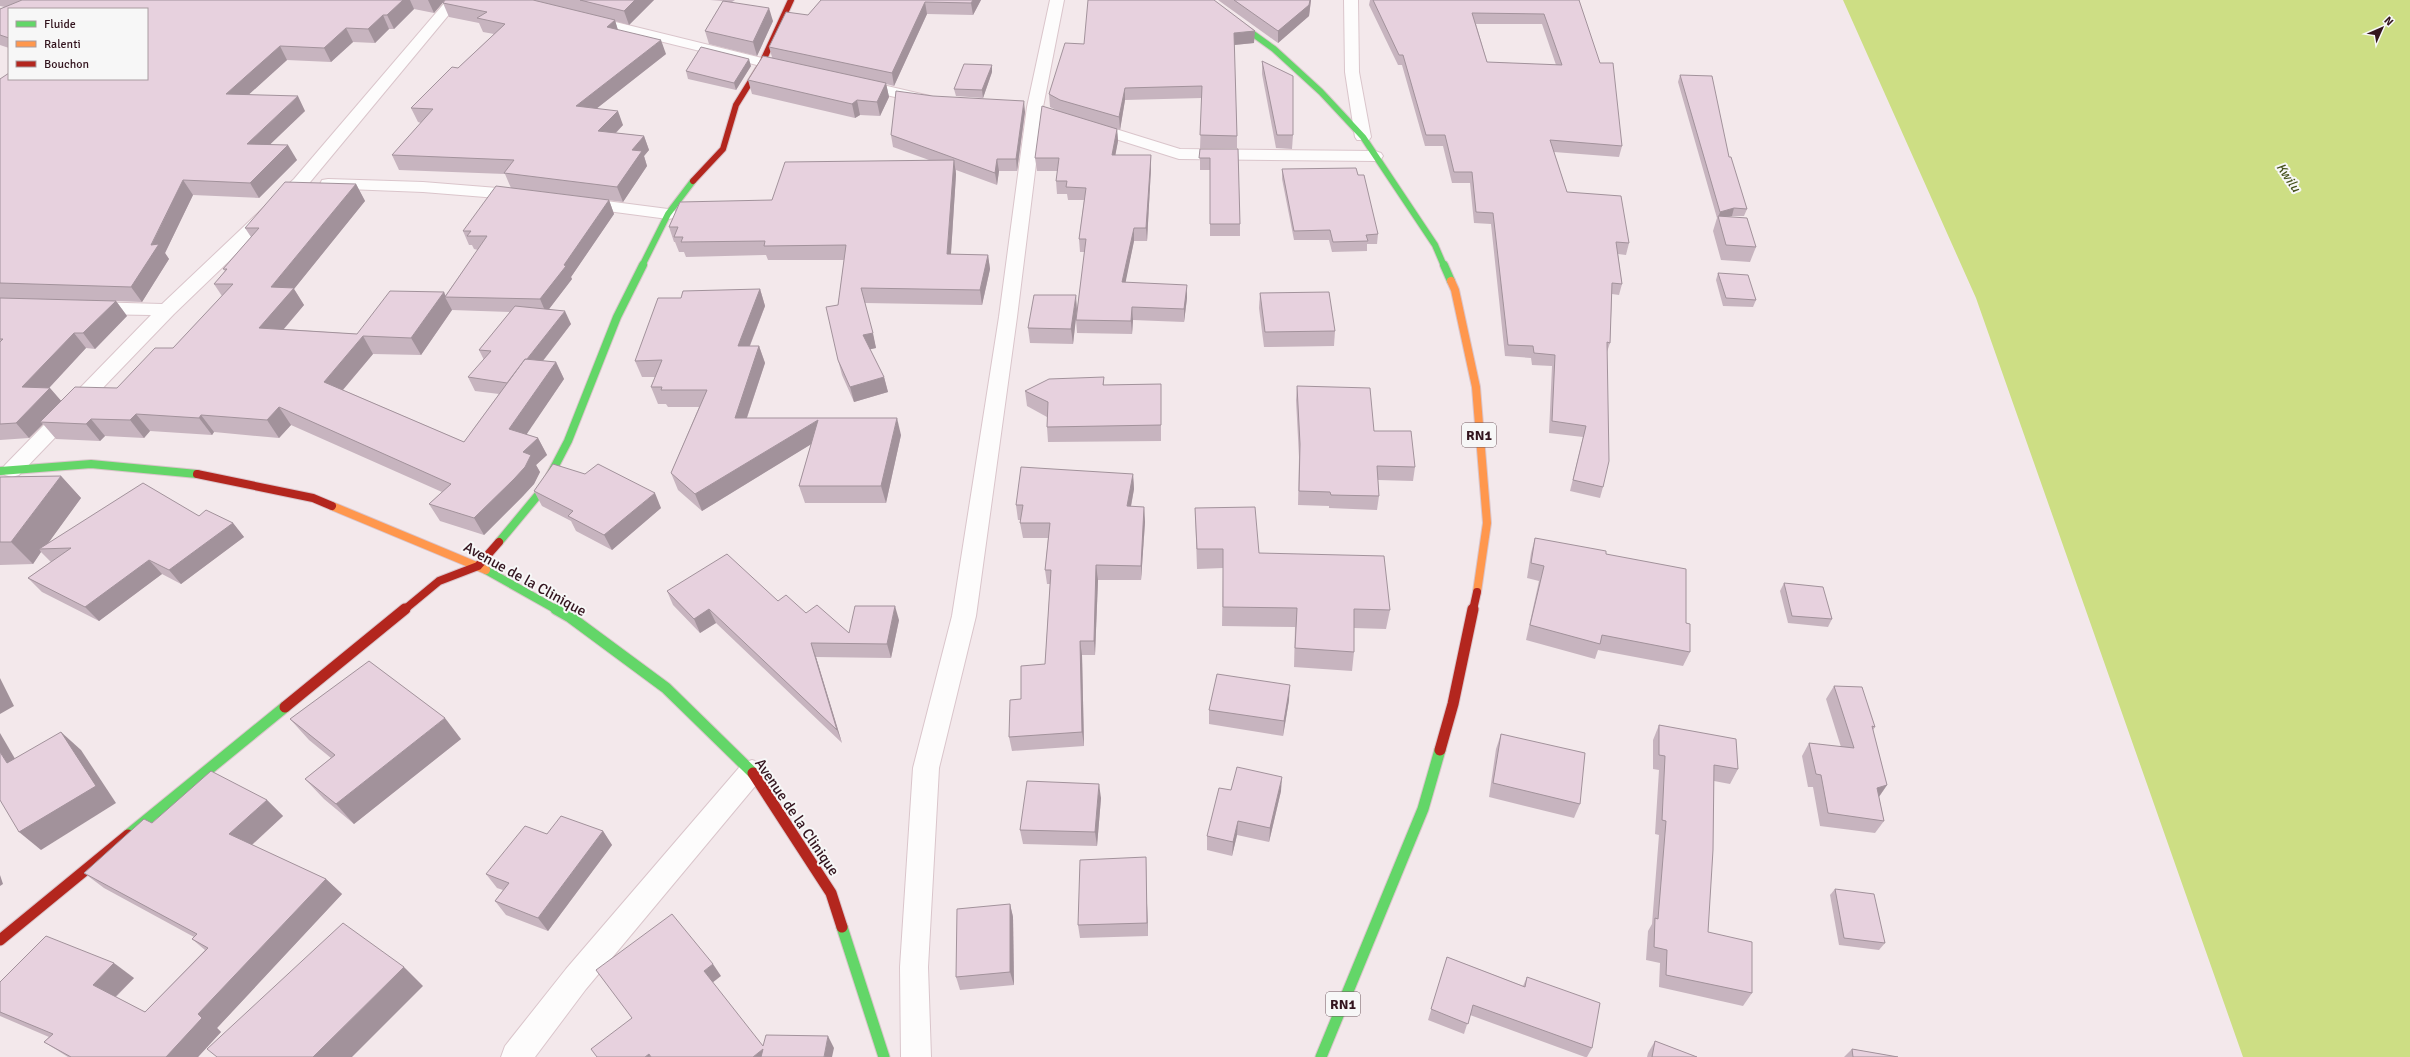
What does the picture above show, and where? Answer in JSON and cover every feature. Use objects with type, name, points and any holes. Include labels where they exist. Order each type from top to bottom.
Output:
[{"type":"main road","points":[[0,940],[439,581],[478,566],[543,489],[568,441],[617,317],[668,214],[696,177],[723,149],[736,105],[762,63],[791,0]]},
{"type":"main road","name":"RN1","points":[[1206,0],[1274,49],[1321,92],[1363,137],[1435,245],[1455,290],[1476,387],[1487,523],[1473,616],[1453,704],[1423,809],[1321,1057]]},
{"type":"main road","name":"Avenue de la Clinique","points":[[6,470],[91,464],[182,471],[313,498],[478,566],[570,617],[666,688],[752,771],[831,893],[884,1057]]},
{"type":"street","points":[[6,470],[167,310],[300,183],[454,0]]},
{"type":"street","points":[[916,1057],[914,967],[926,768],[964,616],[1008,317],[1034,109],[1057,0]]},
{"type":"street","points":[[1351,0],[1352,72],[1363,137]]},
{"type":"street","points":[[573,16],[801,72]]},
{"type":"street","points":[[840,80],[943,102]]},
{"type":"street","points":[[1077,123],[1179,154],[1375,156]]},
{"type":"street","points":[[300,183],[423,187],[537,198]]},
{"type":"street","points":[[568,202],[668,214]]},
{"type":"street","points":[[75,307],[167,310]]},
{"type":"street","points":[[516,1057],[576,979],[752,771]]},
{"type":"water","name":"Kwilu","points":[[1843,0],[2410,0],[2410,1057],[2243,1057],[1976,298]]},
{"type":"building","points":[[22,0],[403,0],[387,15],[383,15],[368,29],[346,28],[324,48],[280,46],[226,94],[298,96],[247,144],[288,145],[250,183],[183,180],[151,245],[159,244],[131,287],[0,283],[0,79],[8,74],[8,80],[148,80],[148,8],[8,8],[8,38],[0,35],[0,9]]},
{"type":"building","points":[[445,0],[533,0],[615,20],[607,27],[661,40],[576,106],[618,111],[598,131],[644,136],[632,150],[642,151],[617,187],[504,173],[514,160],[392,155],[433,109],[411,108],[452,67],[458,68],[505,24],[477,18],[487,12],[443,3]]},
{"type":"building","points":[[580,0],[635,0],[624,11]]},
{"type":"building","points":[[821,0],[973,0],[971,3],[925,2],[892,73],[769,47],[786,12],[808,15]]},
{"type":"building","points":[[1088,0],[1214,0],[1255,31],[1234,33],[1237,136],[1200,135],[1202,86],[1125,88],[1119,117],[1060,100],[1049,94],[1065,43],[1084,44]]},
{"type":"building","points":[[1234,0],[1310,0],[1309,5],[1278,31]]},
{"type":"building","points":[[1373,0],[1579,0],[1600,63],[1613,63],[1622,146],[1550,140],[1567,192],[1621,196],[1629,243],[1616,242],[1622,284],[1612,283],[1610,343],[1607,342],[1609,461],[1603,487],[1573,480],[1586,426],[1552,421],[1555,355],[1534,353],[1533,346],[1508,345],[1493,213],[1476,212],[1472,172],[1454,172],[1445,135],[1426,135],[1403,55],[1399,55]],"holes":[[[1472,13],[1544,14],[1562,65],[1487,62]]]},
{"type":"building","points":[[723,1],[769,8],[753,42],[705,31]]},
{"type":"building","points":[[701,47],[749,59],[734,83],[686,71]]},
{"type":"building","points":[[763,56],[886,83],[877,102],[857,100],[852,104],[748,80]]},
{"type":"building","points":[[1262,61],[1293,76],[1293,135],[1277,135]]},
{"type":"building","points":[[964,64],[992,65],[982,90],[954,89]]},
{"type":"building","points":[[1680,75],[1712,76],[1729,157],[1731,157],[1747,209],[1734,208],[1720,212]]},
{"type":"building","points":[[896,91],[933,96],[1024,101],[1016,159],[997,159],[995,173],[891,135]]},
{"type":"building","points":[[1042,106],[1117,129],[1112,155],[1151,155],[1146,228],[1134,228],[1122,282],[1187,285],[1184,309],[1132,307],[1131,321],[1076,320],[1086,239],[1079,239],[1086,188],[1066,187],[1067,181],[1056,181],[1059,158],[1035,158]]},
{"type":"building","points":[[1200,149],[1238,149],[1240,224],[1210,224],[1210,158],[1199,158]]},
{"type":"building","points":[[954,160],[947,254],[988,255],[980,290],[861,288],[873,333],[863,335],[884,377],[850,387],[838,360],[826,307],[838,305],[846,245],[764,246],[765,241],[681,242],[683,237],[674,237],[678,227],[669,227],[680,202],[772,200],[785,162]]},
{"type":"building","points":[[1356,168],[1358,175],[1364,175],[1378,234],[1366,235],[1368,241],[1333,242],[1330,230],[1294,231],[1282,169]]},
{"type":"building","points":[[285,182],[356,184],[271,287],[294,288],[259,328],[357,334],[390,291],[444,292],[411,338],[363,336],[324,382],[464,442],[525,359],[556,362],[509,429],[538,438],[523,452],[531,455],[525,467],[474,518],[429,504],[451,484],[279,407],[267,420],[201,415],[199,418],[136,414],[130,420],[91,419],[86,424],[40,422],[75,387],[117,388],[155,348],[173,348],[233,284],[214,284],[227,269],[223,269],[259,228],[245,228]]},
{"type":"building","points":[[496,186],[609,200],[564,265],[566,266],[540,299],[445,297],[487,236],[467,236],[471,231],[463,231]]},
{"type":"building","points":[[1718,216],[1747,218],[1756,247],[1726,245]]},
{"type":"building","points":[[1718,273],[1748,275],[1756,300],[1726,298]]},
{"type":"building","points":[[760,289],[738,346],[759,346],[735,418],[897,418],[881,486],[799,486],[818,420],[695,494],[671,473],[707,390],[661,390],[662,387],[651,387],[662,360],[635,361],[658,298],[681,298],[683,291]]},
{"type":"building","points":[[1329,292],[1335,331],[1265,332],[1260,293]]},
{"type":"building","points":[[1034,295],[1076,295],[1071,329],[1028,328]]},
{"type":"building","points":[[0,298],[116,301],[83,333],[74,333],[22,387],[50,388],[16,423],[0,424],[0,342],[3,339],[0,339]]},
{"type":"building","points":[[515,306],[565,311],[507,383],[468,377],[491,351],[479,350]]},
{"type":"building","points":[[1104,377],[1103,385],[1161,384],[1161,425],[1047,427],[1048,402],[1025,391],[1049,379]]},
{"type":"building","points":[[1297,386],[1370,388],[1374,431],[1411,431],[1415,467],[1377,466],[1379,496],[1331,495],[1330,492],[1299,491],[1300,444]]},
{"type":"building","points":[[553,464],[585,474],[598,464],[655,493],[604,535],[568,516],[573,511],[534,491]]},
{"type":"building","points":[[1021,467],[1133,474],[1127,506],[1144,507],[1141,566],[1096,565],[1094,641],[1080,641],[1082,732],[1009,737],[1010,700],[1021,699],[1021,666],[1045,664],[1051,570],[1045,570],[1050,523],[1020,523],[1023,505],[1016,505]]},
{"type":"building","points":[[61,476],[11,542],[0,542],[0,477]]},
{"type":"building","points":[[143,483],[199,516],[206,510],[233,523],[169,570],[149,560],[85,607],[28,578],[71,548],[39,549]]},
{"type":"building","points":[[1255,507],[1259,553],[1384,556],[1390,610],[1354,609],[1354,652],[1295,648],[1297,608],[1223,607],[1223,549],[1197,549],[1195,508]]},
{"type":"building","points":[[1535,538],[1606,551],[1606,554],[1686,569],[1686,623],[1690,624],[1690,652],[1602,635],[1600,644],[1530,625],[1544,566],[1531,563]]},
{"type":"building","points":[[727,554],[778,601],[786,595],[806,613],[817,605],[849,633],[855,606],[895,606],[887,644],[811,643],[837,730],[709,609],[694,619],[667,591]]},
{"type":"building","points":[[1784,583],[1823,587],[1832,619],[1792,616]]},
{"type":"building","points":[[369,661],[445,718],[336,804],[305,779],[335,755],[290,719]]},
{"type":"building","points":[[1217,674],[1290,685],[1284,721],[1209,710]]},
{"type":"building","points":[[1834,686],[1862,687],[1875,727],[1872,726],[1887,785],[1877,788],[1884,821],[1828,813],[1821,775],[1816,774],[1809,743],[1854,748]]},
{"type":"building","points":[[1659,725],[1736,739],[1738,769],[1714,765],[1713,850],[1708,932],[1752,942],[1752,993],[1666,975],[1667,950],[1654,947],[1655,918],[1658,919],[1666,821],[1662,820],[1665,756],[1659,755]]},
{"type":"building","points":[[61,732],[96,786],[19,832],[0,800],[0,752],[7,763]]},
{"type":"building","points":[[1501,734],[1585,753],[1580,804],[1493,783]]},
{"type":"building","points":[[1237,767],[1282,777],[1270,828],[1238,821],[1233,842],[1207,836],[1219,788],[1231,790]]},
{"type":"building","points":[[211,771],[267,800],[229,834],[326,879],[198,1014],[202,1018],[166,1057],[71,1057],[44,1042],[53,1034],[0,1012],[0,982],[46,936],[114,963],[93,985],[145,1012],[208,948],[192,939],[197,934],[84,873],[144,819],[152,823]]},
{"type":"building","points":[[1027,781],[1099,784],[1095,832],[1020,830]]},
{"type":"building","points":[[561,816],[603,831],[538,918],[495,901],[509,883],[486,874],[525,826],[547,834]]},
{"type":"building","points":[[1146,857],[1147,923],[1078,925],[1080,860]]},
{"type":"building","points":[[1835,889],[1874,894],[1885,943],[1844,938]]},
{"type":"building","points":[[1010,904],[1010,972],[956,977],[957,909]]},
{"type":"building","points":[[672,914],[713,964],[704,971],[763,1046],[766,1035],[828,1036],[824,1057],[761,1057],[763,1049],[753,1057],[651,1057],[649,1054],[645,1057],[597,1057],[591,1049],[632,1018],[596,970]]},
{"type":"building","points":[[343,923],[404,967],[313,1057],[217,1057],[207,1049]]},
{"type":"building","points":[[1447,957],[1525,987],[1527,977],[1600,1003],[1592,1048],[1473,1005],[1468,1024],[1431,1009]]},
{"type":"building","points":[[1655,1041],[1697,1057],[1652,1057]]},
{"type":"building","points":[[1852,1049],[1898,1057],[1853,1057]]},
{"type":"traffic: fast","points":[[1206,0],[1274,49],[1321,92],[1363,137],[1435,245],[1451,281]]},
{"type":"traffic: fast","points":[[499,542],[543,489],[568,441],[617,317],[668,214],[693,181]]},
{"type":"traffic: fast","points":[[0,471],[91,464],[197,474]]},
{"type":"traffic: fast","points":[[486,570],[570,617],[666,688],[753,773]]},
{"type":"traffic: fast","points":[[128,835],[285,707]]},
{"type":"traffic: fast","points":[[1321,1057],[1423,809],[1440,750]]},
{"type":"traffic: fast","points":[[842,927],[884,1057]]},
{"type":"traffic: slow","points":[[1451,281],[1455,290],[1476,387],[1487,523],[1477,592]]},
{"type":"traffic: slow","points":[[332,506],[486,570]]},
{"type":"traffic: jam","points":[[693,181],[723,149],[736,105],[762,63],[791,0]]},
{"type":"traffic: jam","points":[[197,474],[313,498],[332,506]]},
{"type":"traffic: jam","points":[[285,707],[439,581],[478,566],[499,542]]},
{"type":"traffic: jam","points":[[1440,750],[1453,704],[1477,592]]},
{"type":"traffic: jam","points":[[753,773],[831,893],[842,927]]},
{"type":"traffic: jam","points":[[0,940],[128,835]]}]
